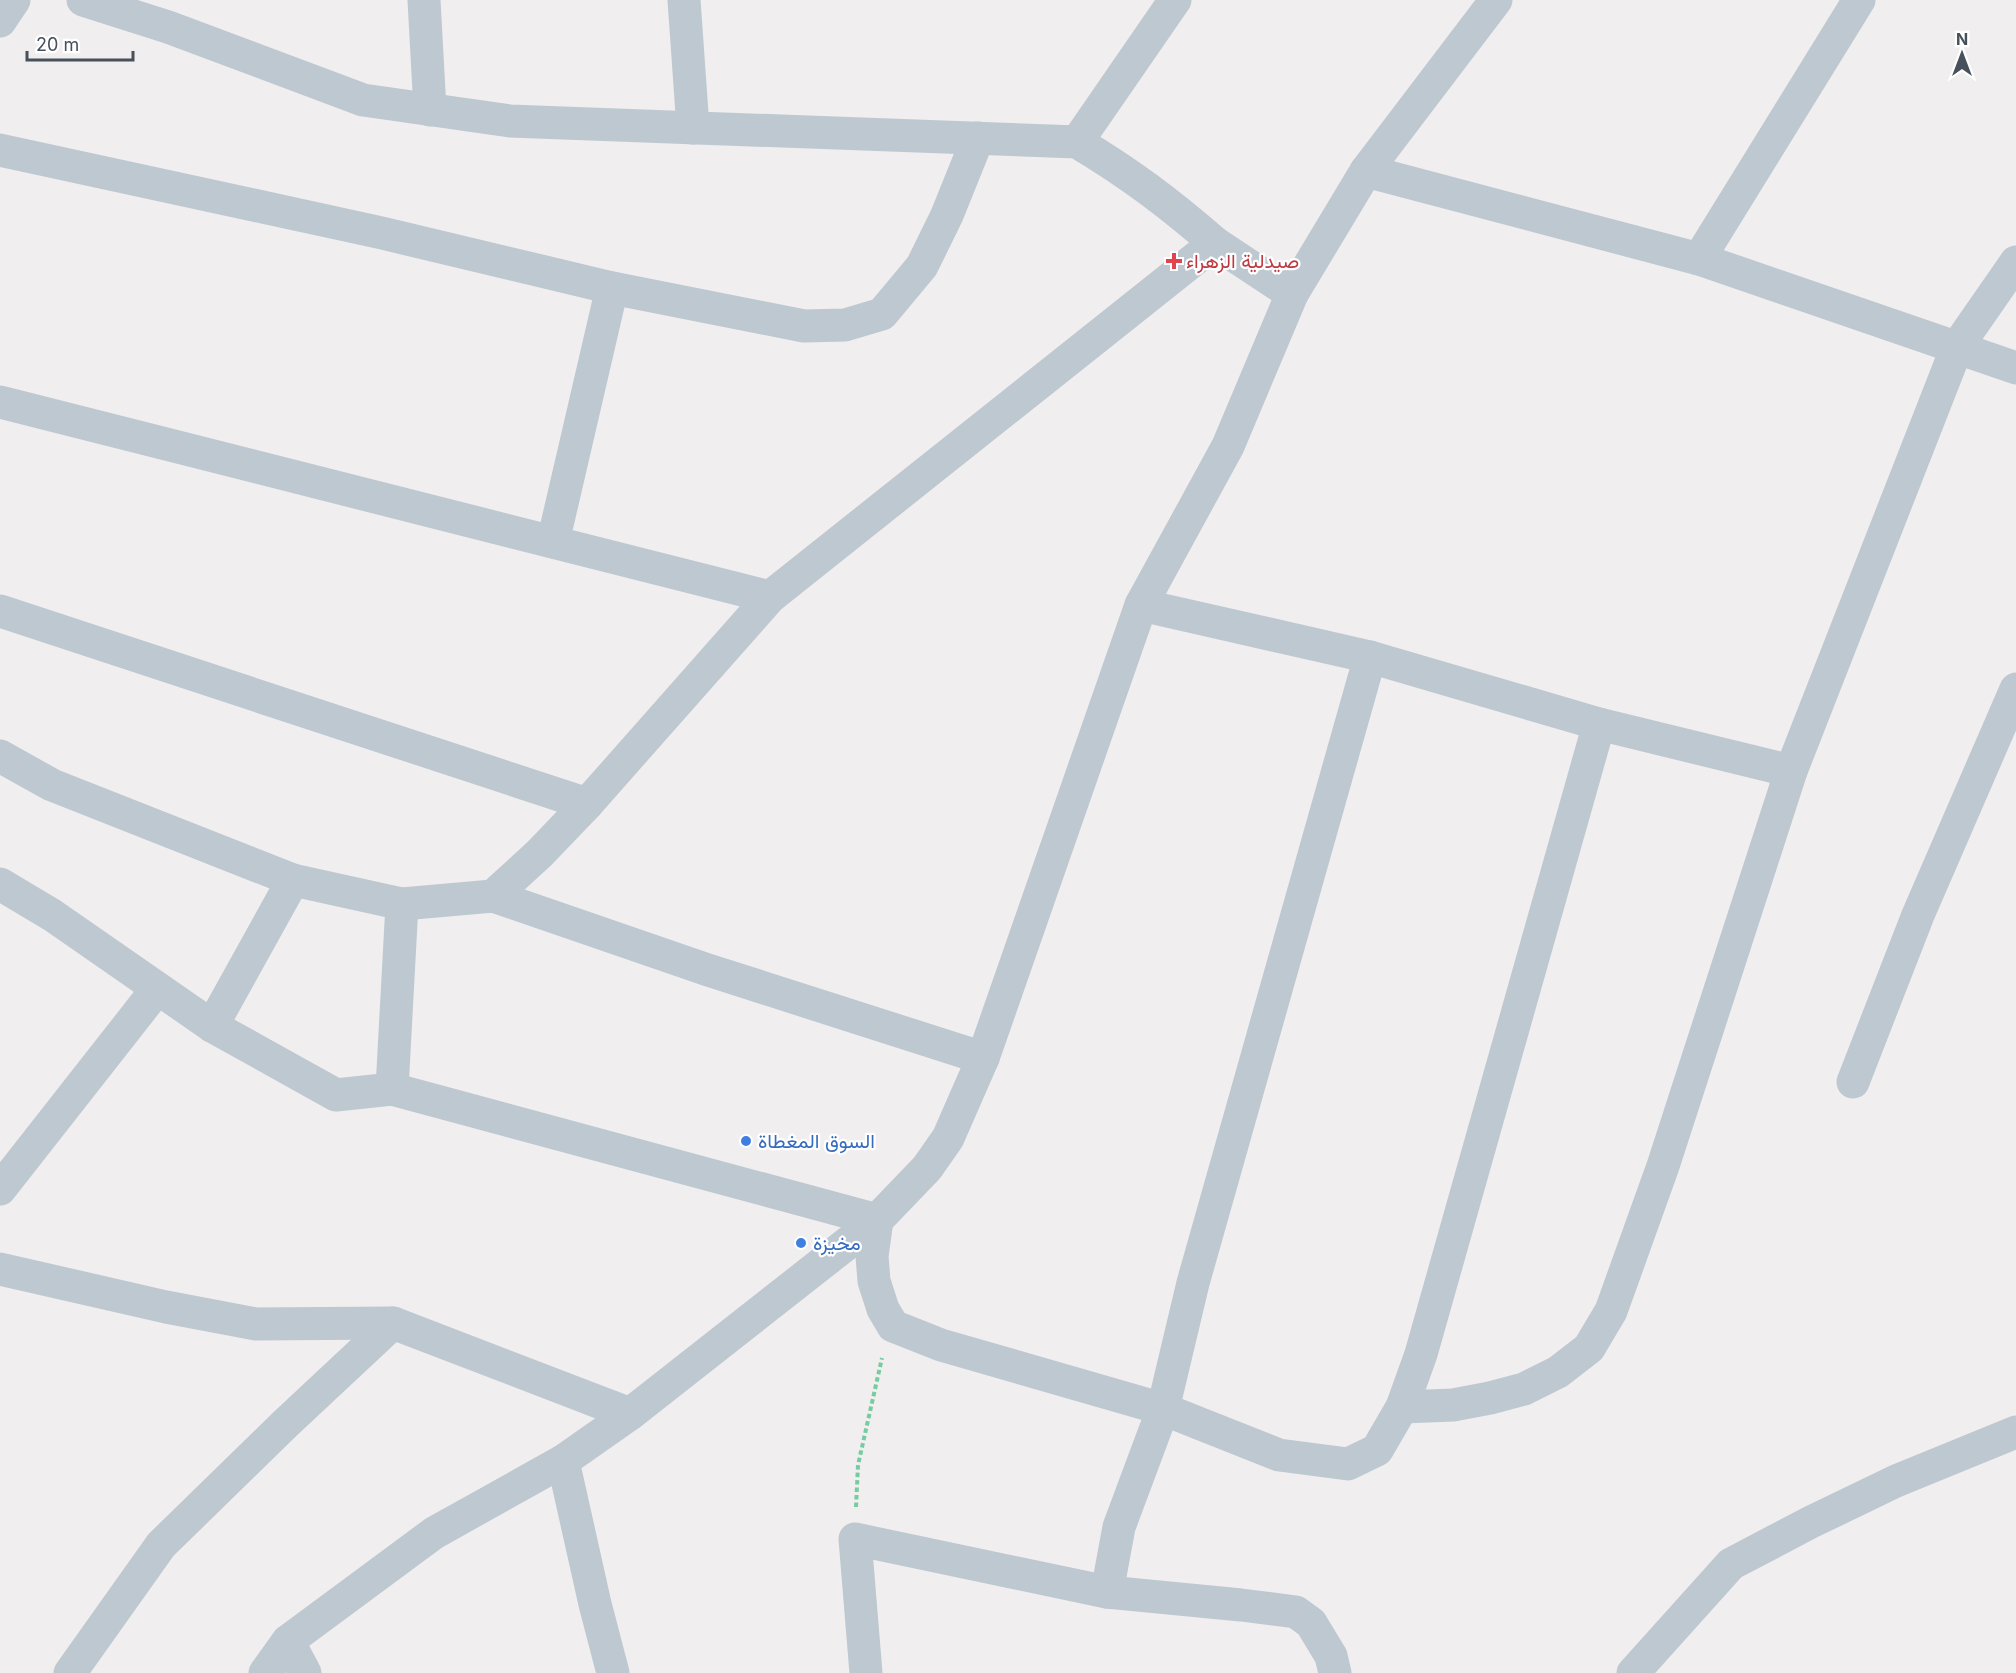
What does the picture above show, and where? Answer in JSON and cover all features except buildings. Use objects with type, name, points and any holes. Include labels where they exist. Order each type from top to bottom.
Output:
[{"type":"street","points":[[0,21],[14,0]]},
{"type":"street","points":[[83,0],[168,27],[363,100],[430,110],[510,121],[1077,142],[1121,168],[1162,198],[1215,243],[1292,294]]},
{"type":"street","points":[[424,0],[430,110]]},
{"type":"street","points":[[684,0],[693,128]]},
{"type":"street","points":[[265,1673],[288,1641],[434,1533],[563,1461],[630,1414],[877,1220],[927,1168],[948,1138],[983,1058],[1141,605],[1228,446],[1292,294],[1366,171],[1496,0]]},
{"type":"street","points":[[1699,259],[1859,0]]},
{"type":"street","points":[[1077,142],[1162,5]]},
{"type":"street","points":[[0,150],[382,233],[612,288],[804,326],[845,325],[882,314],[922,266],[947,215],[978,138]]},
{"type":"street","points":[[1366,171],[1699,259],[2016,368]]},
{"type":"street","points":[[493,896],[539,854],[587,804],[771,597],[1215,243]]},
{"type":"street","points":[[1402,1407],[1453,1405],[1524,1389],[1558,1372],[1590,1348],[1611,1311],[1664,1166],[1791,771],[1957,347],[2016,262]]},
{"type":"street","points":[[553,542],[612,288]]},
{"type":"street","points":[[0,402],[771,597]]},
{"type":"street","points":[[1141,605],[1370,657],[1599,724],[1791,771]]},
{"type":"street","points":[[0,611],[587,804]]},
{"type":"street","points":[[1107,1592],[1119,1527],[1163,1409],[1193,1283],[1370,657]]},
{"type":"street","points":[[1853,1082],[1918,915],[2016,689]]},
{"type":"street","points":[[877,1220],[872,1257],[874,1281],[883,1309],[893,1326],[941,1345],[1163,1409],[1279,1455],[1348,1464],[1377,1450],[1402,1407],[1421,1354],[1599,724]]},
{"type":"street","points":[[0,756],[52,785],[293,880],[402,904],[493,896],[708,970],[983,1058]]},
{"type":"street","points":[[212,1026],[293,880]]},
{"type":"street","points":[[0,884],[52,915],[212,1026],[336,1095],[392,1089],[877,1220]]},
{"type":"street","points":[[392,1089],[402,904]]},
{"type":"street","points":[[0,1189],[158,989]]},
{"type":"street","points":[[0,1269],[166,1307],[256,1324],[393,1323],[630,1414]]},
{"type":"street","points":[[70,1673],[161,1545],[393,1323]]},
{"type":"street","points":[[1633,1673],[1731,1564],[1810,1522],[1896,1481],[2016,1432]]},
{"type":"street","points":[[563,1461],[613,1673]]},
{"type":"street","points":[[866,1673],[855,1539],[1107,1592],[1296,1612],[1311,1623],[1331,1656],[1335,1673]]},
{"type":"street","points":[[288,1641],[305,1673]]},
{"type":"path","points":[[855,1539],[858,1465],[878,1370],[893,1326]]},
{"type":"place","name":"صيدلية الزهراء","points":[[1174,261]]},
{"type":"place","name":"السوق المغطاة","points":[[746,1141]]},
{"type":"place","name":"مخيزة","points":[[801,1243]]}]
